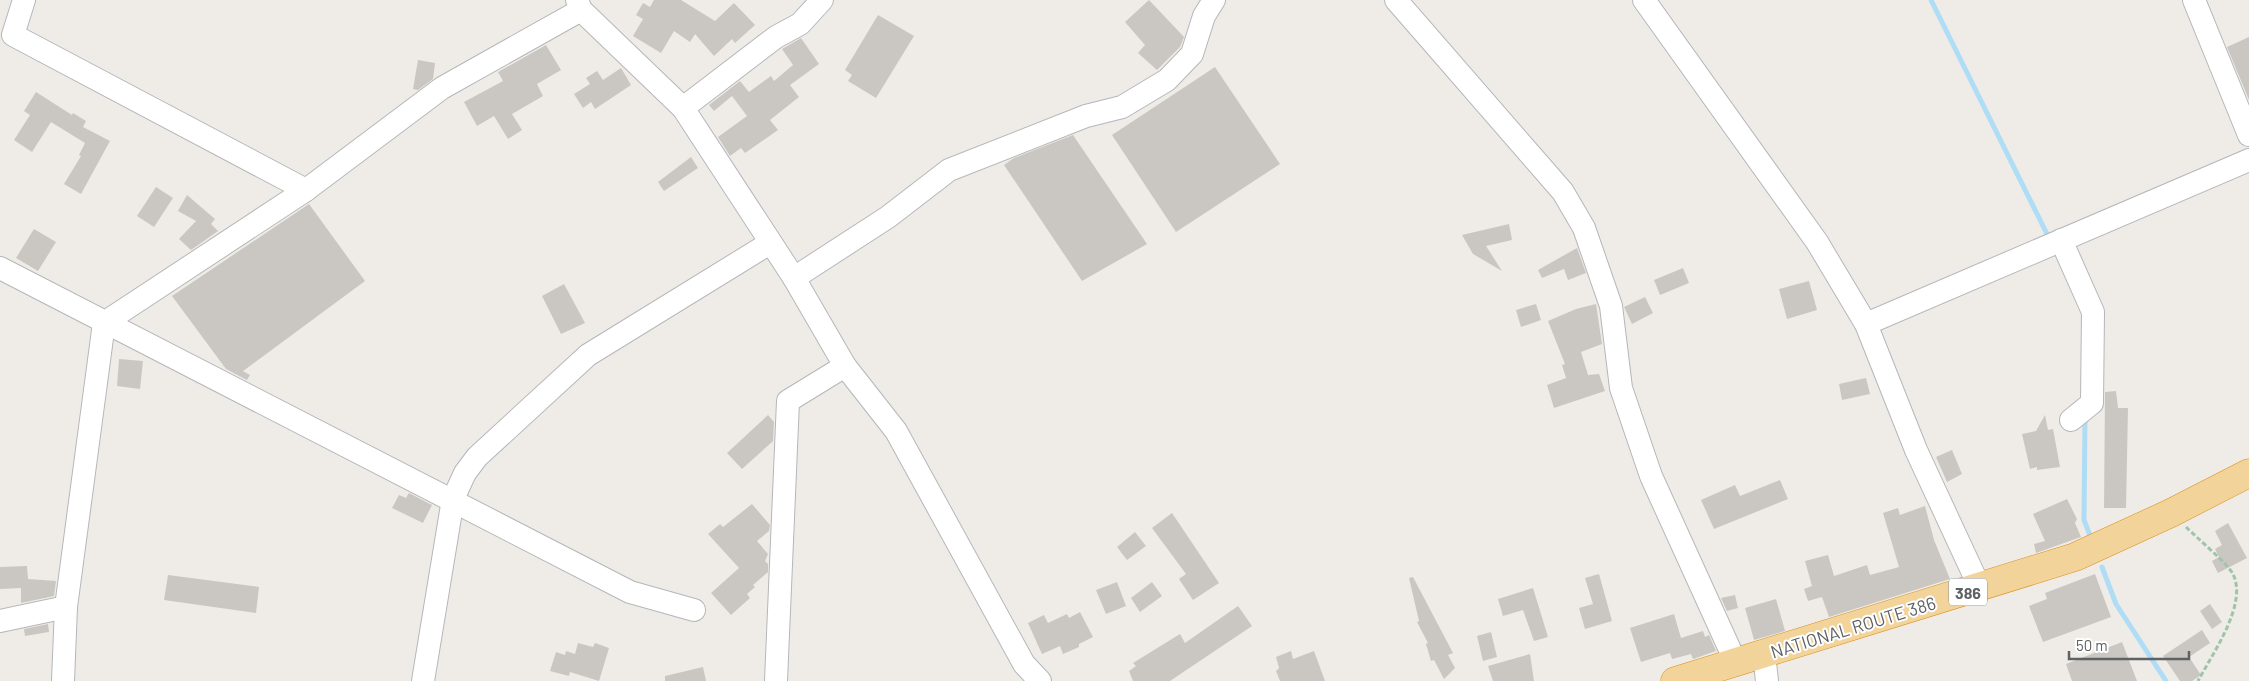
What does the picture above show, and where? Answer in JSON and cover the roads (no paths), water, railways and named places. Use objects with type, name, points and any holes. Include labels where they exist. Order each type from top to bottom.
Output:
[{"type":"highway","name":"NATIONAL ROUTE 386","points":[[1675,681],[2075,557],[2171,513],[2249,473]]},
{"type":"street","points":[[24,0],[12,35],[306,190]]},
{"type":"street","points":[[683,108],[776,37],[800,24],[822,0]]},
{"type":"street","points":[[794,278],[888,217],[948,170],[1086,116],[1122,107],[1167,80],[1192,54],[1204,16],[1214,0]]},
{"type":"street","points":[[1396,0],[1563,192],[1584,228],[1611,306],[1621,388],[1650,476],[1736,663]]},
{"type":"street","points":[[1644,0],[1816,242],[1866,324],[1916,450],[1980,588]]},
{"type":"street","points":[[2194,0],[2249,135]]},
{"type":"street","points":[[63,681],[66,607],[104,324],[306,190],[442,88],[579,5],[683,108],[794,278],[845,366],[896,431],[1024,664],[1040,681]]},
{"type":"street","points":[[1866,324],[2249,160]]},
{"type":"street","points":[[2061,240],[2093,312],[2092,403],[2073,419]]},
{"type":"street","points":[[423,681],[453,499],[465,473],[477,457],[588,355],[770,243]]},
{"type":"street","points":[[0,268],[104,324],[453,499],[630,592],[694,610]]},
{"type":"street","points":[[776,681],[788,402],[845,366]]},
{"type":"street","points":[[0,621],[66,607]]},
{"type":"street","points":[[1764,654],[1767,681]]},
{"type":"waterway","points":[[1931,0],[2048,236]]},
{"type":"waterway","points":[[2085,417],[2084,520],[2091,538]]},
{"type":"waterway","points":[[2102,567],[2116,604],[2166,681]]}]
